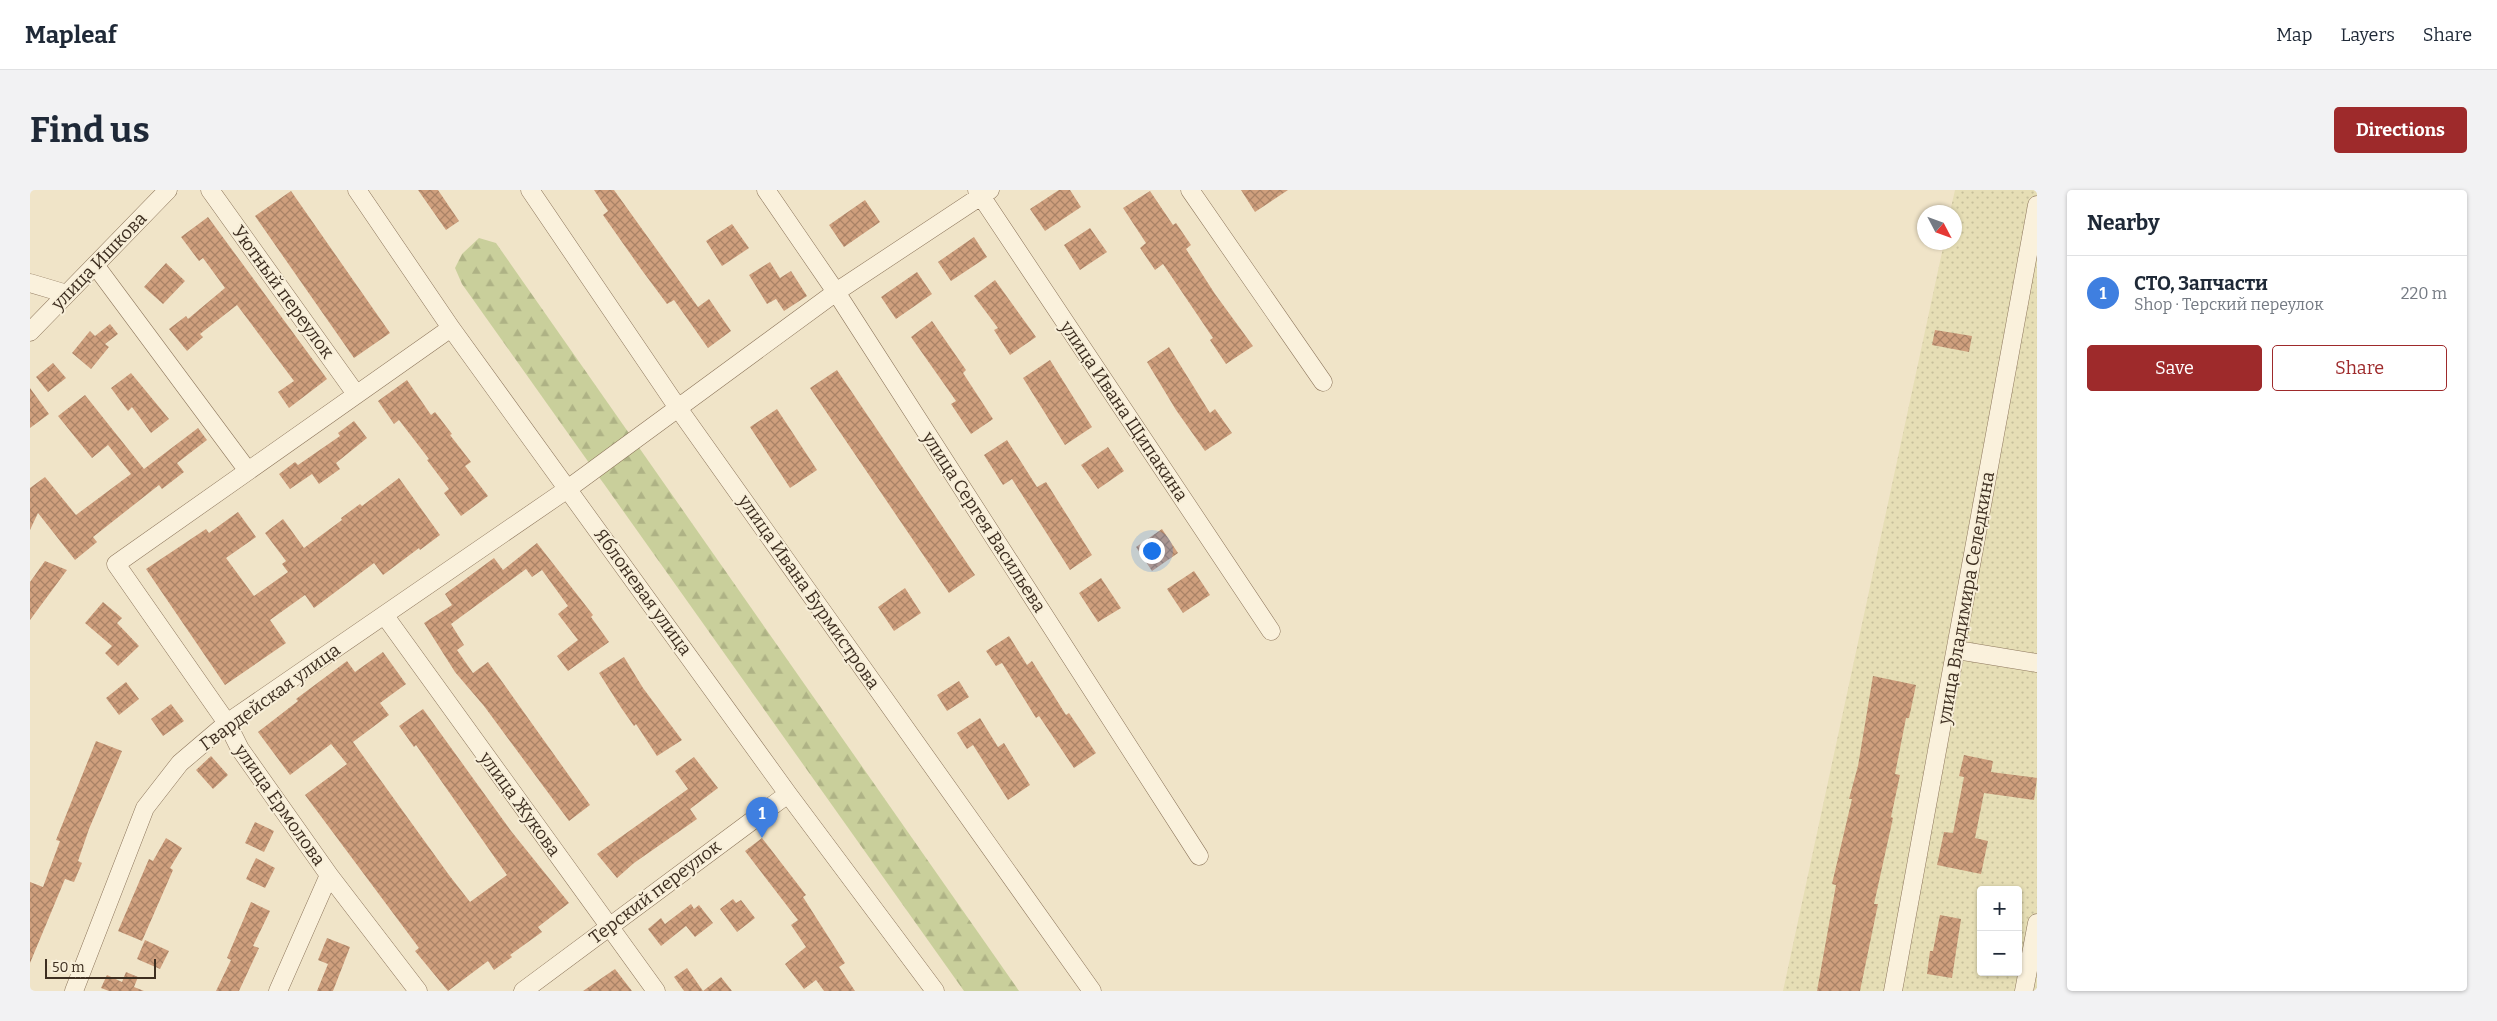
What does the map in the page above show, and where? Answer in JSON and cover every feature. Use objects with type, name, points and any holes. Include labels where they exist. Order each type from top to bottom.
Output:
[{"type":"street","name":"улица Ишкова","points":[[30,332],[168,190]]},
{"type":"street","name":"Уютный переулок","points":[[210,190],[356,394]]},
{"type":"street","name":"Яблоневая улица","points":[[357,190],[451,328],[788,794],[935,991]]},
{"type":"street","name":"улица Ивана Бурмистрова","points":[[530,190],[678,408],[1092,991]]},
{"type":"street","name":"улица Сергея Васильева","points":[[766,190],[836,292],[1199,856]]},
{"type":"street","points":[[1190,190],[1323,382]]},
{"type":"street","name":"Гвардейская улица","points":[[74,991],[145,808],[180,763],[227,723],[568,488],[836,292],[982,192]]},
{"type":"street","name":"улица Ивана Щипакина","points":[[982,192],[1270,631]]},
{"type":"street","name":"улица Владимира Селедкина","points":[[1893,991],[1957,650],[2037,205]]},
{"type":"street","points":[[95,265],[248,471],[451,328]]},
{"type":"street","points":[[30,283],[67,294]]},
{"type":"street","name":"улица Ермолова","points":[[248,471],[116,564],[227,723],[240,750],[329,875],[418,991]]},
{"type":"street","name":"улица Жукова","points":[[384,616],[656,991]]},
{"type":"street","points":[[1957,650],[2037,663]]},
{"type":"street","name":"Терский переулок","points":[[524,991],[608,926],[788,794]]},
{"type":"street","points":[[278,991],[329,875]]},
{"type":"street","points":[[2024,991],[2037,923]]},
{"type":"shaded area","points":[[1955,190],[2037,190],[2037,991],[1783,991],[1942,250],[1962,250],[1962,205],[1952,205]]},
{"type":"green space","points":[[479,238],[496,243],[1019,991],[964,991],[462,284],[455,268],[462,254]]},
{"type":"building","points":[[418,190],[438,190],[459,221],[446,230]]},
{"type":"building","points":[[594,190],[614,190],[698,307],[709,299],[731,331],[708,348],[674,300],[667,304],[641,269],[603,215],[608,211]]},
{"type":"building","points":[[1059,190],[1070,190],[1081,207],[1045,231],[1030,209]]},
{"type":"building","points":[[1241,190],[1288,190],[1255,212]]},
{"type":"building","points":[[291,191],[390,333],[354,358],[255,216]]},
{"type":"building","points":[[1150,191],[1173,225],[1176,223],[1191,245],[1186,249],[1215,294],[1253,346],[1226,364],[1210,340],[1213,338],[1163,264],[1155,270],[1140,248],[1146,243],[1123,208]]},
{"type":"building","points":[[865,200],[880,222],[844,247],[829,225]]},
{"type":"building","points":[[208,217],[327,379],[289,408],[278,392],[294,381],[237,305],[200,334],[203,337],[187,351],[169,329],[186,316],[188,319],[225,288],[203,258],[199,261],[181,237]]},
{"type":"building","points":[[732,224],[749,248],[722,266],[706,241]]},
{"type":"building","points":[[1090,228],[1107,252],[1080,270],[1064,245]]},
{"type":"building","points":[[974,237],[987,257],[951,281],[938,262]]},
{"type":"building","points":[[770,262],[780,278],[791,271],[807,296],[784,311],[776,299],[767,304],[749,275]]},
{"type":"building","points":[[166,263],[185,281],[163,304],[144,287]]},
{"type":"building","points":[[917,272],[932,294],[896,319],[881,297]]},
{"type":"building","points":[[995,280],[1036,337],[1010,355],[994,330],[998,328],[974,296]]},
{"type":"building","points":[[932,321],[966,370],[963,373],[993,419],[971,434],[951,404],[956,401],[911,337]]},
{"type":"building","points":[[110,324],[118,334],[105,344],[109,347],[91,369],[72,353],[90,331],[95,336]]},
{"type":"building","points":[[1935,330],[1972,336],[1969,352],[1932,345]]},
{"type":"building","points":[[1169,347],[1210,413],[1215,409],[1232,433],[1205,451],[1176,410],[1147,362]]},
{"type":"building","points":[[1050,360],[1092,427],[1065,445],[1023,378]]},
{"type":"building","points":[[53,363],[66,378],[48,392],[36,377]]},
{"type":"building","points":[[837,370],[975,575],[949,593],[810,388]]},
{"type":"building","points":[[131,373],[169,419],[151,433],[132,407],[128,411],[111,388]]},
{"type":"building","points":[[407,380],[431,415],[435,412],[452,434],[450,435],[471,462],[465,466],[488,496],[461,516],[444,493],[449,489],[427,460],[429,459],[399,420],[394,424],[378,401]]},
{"type":"building","points":[[30,388],[49,414],[30,428]]},
{"type":"building","points":[[85,395],[144,469],[198,428],[207,440],[177,463],[184,472],[162,489],[159,485],[93,537],[97,542],[75,560],[38,513],[30,530],[30,488],[45,477],[76,515],[131,474],[108,445],[92,458],[58,416]]},
{"type":"building","points":[[777,409],[817,470],[790,488],[750,427]]},
{"type":"building","points":[[354,421],[367,438],[336,463],[340,469],[319,484],[312,474],[290,489],[279,474],[295,462],[298,465],[340,436],[338,433]]},
{"type":"building","points":[[1007,440],[1037,487],[1046,482],[1092,555],[1070,570],[1012,479],[1003,485],[984,455]]},
{"type":"building","points":[[1108,447],[1124,471],[1098,489],[1081,465]]},
{"type":"building","points":[[399,478],[440,535],[383,575],[374,563],[314,608],[305,595],[270,620],[286,643],[225,685],[146,569],[206,529],[209,533],[238,512],[256,537],[226,558],[254,596],[288,572],[282,564],[286,561],[265,533],[283,519],[304,548],[360,504],[362,506]]},
{"type":"building","points":[[1162,529],[1178,553],[1152,571],[1136,547]]},
{"type":"building","points":[[537,543],[593,615],[591,617],[609,642],[568,671],[557,656],[578,640],[558,614],[568,606],[542,570],[532,577],[526,569],[451,624],[464,645],[457,650],[473,673],[488,662],[590,805],[569,821],[484,706],[455,672],[424,623],[452,605],[445,594],[494,558],[503,570]]},
{"type":"building","points":[[45,561],[67,570],[30,620],[30,582]]},
{"type":"building","points":[[1194,571],[1210,595],[1183,613],[1167,589]]},
{"type":"building","points":[[1101,578],[1121,608],[1098,622],[1079,593]]},
{"type":"building","points":[[905,588],[921,613],[894,631],[878,607]]},
{"type":"building","points":[[103,602],[122,618],[117,623],[139,646],[118,666],[105,653],[112,646],[85,623]]},
{"type":"building","points":[[1009,636],[1027,665],[1032,661],[1066,715],[1069,713],[1096,753],[1074,768],[1039,716],[1036,718],[1002,663],[996,666],[986,651]]},
{"type":"building","points":[[383,652],[406,684],[380,703],[389,715],[353,742],[449,875],[470,902],[507,875],[416,745],[414,747],[399,726],[423,709],[511,831],[569,903],[538,927],[542,932],[510,955],[512,957],[494,970],[488,961],[448,991],[415,951],[419,948],[305,795],[347,764],[331,744],[290,775],[258,732],[298,701],[296,699],[347,661],[355,672]]},
{"type":"building","points":[[624,657],[643,688],[682,740],[657,756],[636,724],[634,726],[622,709],[599,673]]},
{"type":"building","points":[[1873,676],[1916,685],[1909,718],[1906,718],[1895,774],[1900,775],[1891,817],[1893,818],[1874,904],[1878,904],[1860,991],[1817,991],[1836,885],[1832,884],[1852,799],[1849,799],[1858,766]]},
{"type":"building","points":[[959,681],[969,697],[947,711],[937,695]]},
{"type":"building","points":[[126,682],[139,699],[119,715],[106,698]]},
{"type":"building","points":[[171,704],[184,721],[163,736],[151,719]]},
{"type":"building","points":[[980,718],[998,747],[1004,743],[1030,785],[1008,800],[973,745],[967,749],[957,733]]},
{"type":"building","points":[[96,741],[122,751],[89,829],[78,861],[82,863],[74,882],[65,879],[30,963],[30,882],[43,887],[60,841],[56,840]]},
{"type":"building","points":[[1964,755],[1993,761],[1991,772],[2037,778],[2034,800],[1984,793],[1975,838],[1988,841],[1981,874],[1937,865],[1944,832],[1953,833],[1964,777],[1959,776]]},
{"type":"building","points":[[211,756],[228,775],[213,789],[196,770]]},
{"type":"building","points":[[694,757],[718,788],[690,809],[697,819],[634,863],[617,878],[597,854],[688,789],[675,771]]},
{"type":"building","points":[[255,822],[274,831],[264,852],[245,843]]},
{"type":"building","points":[[166,838],[182,848],[170,868],[173,870],[142,941],[118,931],[149,859],[153,861]]},
{"type":"building","points":[[762,838],[806,895],[803,897],[845,963],[839,967],[855,991],[824,991],[816,980],[804,989],[785,964],[806,947],[791,925],[798,920],[745,851]]},
{"type":"building","points":[[256,858],[275,868],[265,888],[246,879]]},
{"type":"building","points":[[733,899],[736,903],[741,900],[755,918],[737,932],[720,909]]},
{"type":"building","points":[[251,902],[270,911],[253,946],[259,948],[239,991],[216,991],[231,960],[227,958]]},
{"type":"building","points":[[691,904],[694,909],[699,905],[713,923],[695,937],[686,926],[661,946],[648,929],[661,918],[665,924]]},
{"type":"building","points":[[1940,915],[1961,919],[1952,978],[1927,974],[1930,951],[1933,951]]},
{"type":"building","points":[[327,938],[350,947],[333,991],[317,991],[328,964],[318,960]]},
{"type":"building","points":[[145,940],[169,951],[160,969],[137,959]]},
{"type":"building","points":[[687,968],[703,991],[684,991],[674,977]]},
{"type":"building","points":[[615,969],[632,991],[583,991]]},
{"type":"building","points":[[126,972],[138,977],[134,987],[144,991],[109,991],[101,988],[107,975],[122,982]]},
{"type":"building","points":[[721,977],[732,991],[703,991]]},
{"type":"place","name":"СТО, Запчасти","points":[[762,838]]}]
